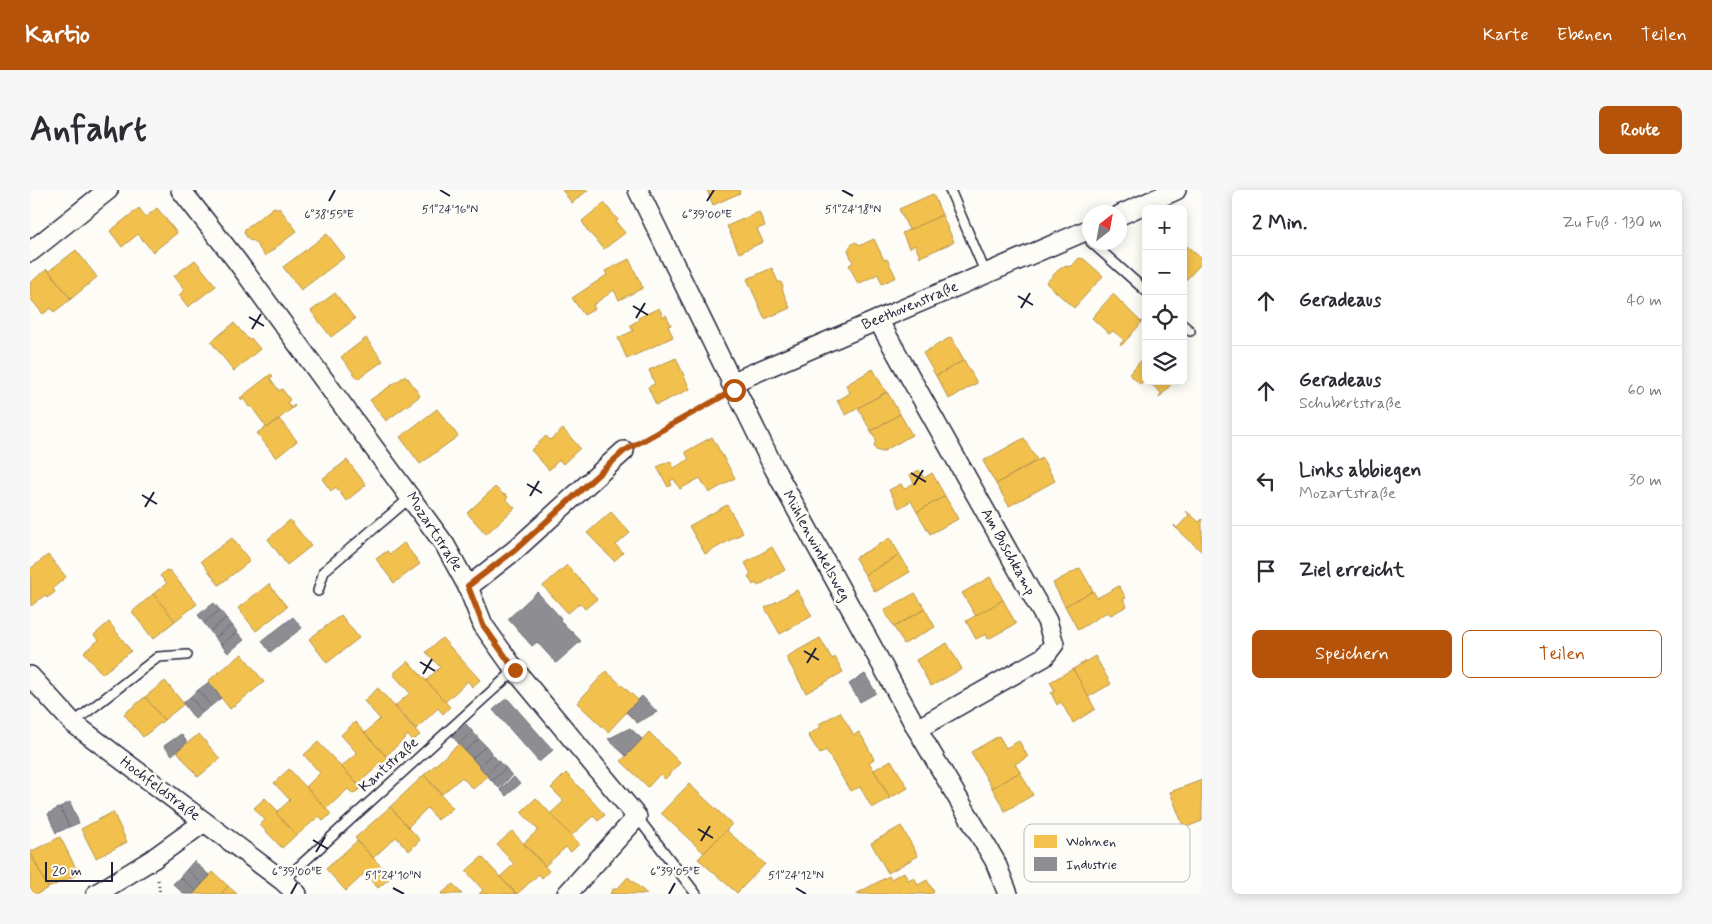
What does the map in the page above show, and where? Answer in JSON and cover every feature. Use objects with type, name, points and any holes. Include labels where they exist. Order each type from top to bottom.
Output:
[{"type":"street","points":[[30,252],[108,190]]},
{"type":"street","name":"Mozartstraße","points":[[181,190],[236,260],[446,545],[468,586],[483,625],[515,670],[637,817]]},
{"type":"street","name":"Mühlenwinkelsweg","points":[[638,190],[774,468],[917,729],[995,861],[1008,894]]},
{"type":"street","points":[[1127,212],[1176,190]]},
{"type":"street","name":"Beethovenstraße","points":[[733,387],[878,320],[986,274],[1082,238]]},
{"type":"street","name":"Am Buschkamp","points":[[878,320],[1047,621],[1054,644],[1044,657],[917,729]]},
{"type":"street","points":[[468,586],[515,550],[624,451]]},
{"type":"street","name":"Hochfeldstraße","points":[[30,676],[73,723],[283,881],[297,894]]},
{"type":"street","points":[[567,894],[637,817]]},
{"type":"street","points":[[96,894],[153,859],[204,822]]},
{"type":"lane","points":[[950,190],[986,274]]},
{"type":"lane","points":[[1102,250],[1142,288]]},
{"type":"lane","points":[[318,591],[324,571],[411,496]]},
{"type":"lane","points":[[73,723],[158,657],[187,655]]},
{"type":"lane","name":"Kantstraße","points":[[283,881],[515,670]]},
{"type":"lane","points":[[637,817],[696,894]]},
{"type":"path","points":[[624,451],[733,387]]},
{"type":"building: Wohnen","points":[[562,190],[588,190],[572,203]]},
{"type":"building: Wohnen","points":[[707,190],[739,190],[740,193],[713,205]]},
{"type":"building: Wohnen","points":[[933,194],[942,215],[909,230],[899,209]]},
{"type":"building: Wohnen","points":[[604,203],[618,220],[616,222],[625,233],[604,249],[587,230],[582,221]]},
{"type":"building: Wohnen","points":[[274,207],[280,209],[297,231],[265,256],[254,241],[249,240],[244,233],[245,229]]},
{"type":"building: Wohnen","points":[[139,208],[146,217],[157,208],[177,233],[153,252],[138,234],[122,247],[110,231]]},
{"type":"building: Wohnen","points":[[759,212],[765,226],[757,229],[763,242],[739,253],[727,226]]},
{"type":"building: Wohnen","points":[[942,215],[954,242],[920,257],[915,245],[909,248],[902,233]]},
{"type":"building: Wohnen","points":[[327,234],[345,257],[301,290],[283,267]]},
{"type":"building: Wohnen","points":[[874,239],[884,260],[887,259],[896,277],[882,284],[878,274],[858,284],[849,265],[853,263],[848,250],[855,242],[861,245]]},
{"type":"building: Wohnen","points":[[1187,246],[1202,259],[1202,263],[1187,279]]},
{"type":"building: Wohnen","points":[[76,250],[97,277],[71,299],[49,271]]},
{"type":"building: Wohnen","points":[[1079,258],[1084,259],[1103,276],[1074,308],[1046,283],[1061,267],[1072,266]]},
{"type":"building: Wohnen","points":[[629,259],[643,288],[619,300],[614,290],[593,305],[595,309],[584,315],[572,298],[607,275],[605,271]]},
{"type":"building: Wohnen","points":[[195,260],[216,286],[188,307],[179,295],[185,290],[174,276]]},
{"type":"building: Wohnen","points":[[772,268],[778,282],[781,282],[790,308],[765,319],[747,279]]},
{"type":"building: Wohnen","points":[[47,269],[71,299],[54,312],[51,308],[43,314],[30,298],[30,283]]},
{"type":"building: Wohnen","points":[[335,293],[355,319],[331,337],[311,311]]},
{"type":"building: Wohnen","points":[[1113,294],[1142,322],[1122,345],[1120,344],[1124,340],[1113,331],[1109,334],[1092,318]]},
{"type":"building: Wohnen","points":[[659,308],[663,317],[666,315],[671,325],[668,326],[673,337],[627,359],[618,338],[633,331],[630,325],[639,320],[638,318]]},
{"type":"building: Wohnen","points":[[234,323],[260,349],[234,371],[211,342]]},
{"type":"building: Wohnen","points":[[951,337],[964,360],[936,376],[923,353]]},
{"type":"building: Wohnen","points":[[366,338],[383,361],[358,379],[341,357]]},
{"type":"building: Wohnen","points":[[676,358],[690,389],[656,405],[648,387],[655,384],[649,370]]},
{"type":"building: Wohnen","points":[[1142,359],[1142,382],[1140,384],[1129,374]]},
{"type":"building: Wohnen","points":[[964,360],[977,383],[949,399],[936,376]]},
{"type":"building: Wohnen","points":[[873,369],[886,392],[846,415],[837,401],[850,393],[846,385]]},
{"type":"building: Wohnen","points":[[271,374],[273,376],[270,378],[279,391],[282,389],[290,400],[287,402],[291,408],[295,406],[267,428],[251,406],[249,407],[244,399],[240,398]]},
{"type":"building: Wohnen","points":[[405,376],[420,396],[386,421],[370,400]]},
{"type":"building: Wohnen","points":[[1152,385],[1170,385],[1159,398],[1161,393]]},
{"type":"building: Wohnen","points":[[887,392],[900,414],[871,431],[858,408]]},
{"type":"building: Wohnen","points":[[437,409],[458,436],[420,464],[400,437]]},
{"type":"building: Wohnen","points":[[900,414],[912,435],[882,452],[876,450],[874,446],[876,440],[871,431]]},
{"type":"building: Wohnen","points":[[279,419],[297,441],[276,458],[257,433]]},
{"type":"building: Wohnen","points":[[563,429],[580,448],[563,464],[559,460],[549,470],[531,450],[546,436],[550,440]]},
{"type":"building: Wohnen","points":[[712,437],[735,478],[709,493],[700,478],[680,489],[674,479],[670,481],[672,485],[668,487],[657,467],[670,461],[674,468],[689,459],[685,452]]},
{"type":"building: Wohnen","points":[[1024,438],[1037,460],[996,484],[983,461]]},
{"type":"building: Wohnen","points":[[1042,458],[1055,481],[1009,506],[996,484]]},
{"type":"building: Wohnen","points":[[347,460],[366,485],[346,501],[336,487],[331,491],[322,479]]},
{"type":"building: Wohnen","points":[[919,470],[924,478],[932,473],[945,496],[917,512],[911,501],[899,508],[889,490],[901,484],[904,489],[914,483],[910,475]]},
{"type":"building: Wohnen","points":[[495,487],[508,497],[506,499],[515,508],[486,534],[467,513]]},
{"type":"building: Wohnen","points":[[945,496],[958,519],[930,534],[917,512]]},
{"type":"building: Wohnen","points":[[727,505],[743,533],[705,554],[689,526]]},
{"type":"building: Wohnen","points":[[1186,511],[1199,522],[1202,519],[1202,552],[1174,526],[1177,528],[1189,515]]},
{"type":"building: Wohnen","points":[[611,512],[630,533],[616,545],[623,553],[614,561],[587,533]]},
{"type":"building: Wohnen","points":[[290,520],[311,546],[287,565],[268,539]]},
{"type":"building: Wohnen","points":[[232,538],[250,561],[219,585],[201,561]]},
{"type":"building: Wohnen","points":[[890,538],[900,555],[865,575],[855,558]]},
{"type":"building: Wohnen","points":[[404,543],[420,564],[394,583],[376,559],[387,551],[390,554]]},
{"type":"building: Wohnen","points":[[772,547],[785,570],[758,586],[756,583],[753,585],[748,576],[751,574],[745,563]]},
{"type":"building: Wohnen","points":[[48,555],[66,577],[53,588],[55,592],[47,598],[45,595],[31,606],[30,569]]},
{"type":"building: Wohnen","points":[[900,555],[910,572],[875,592],[865,575]]},
{"type":"building: Wohnen","points":[[567,565],[597,599],[585,609],[580,603],[568,613],[543,586]]},
{"type":"building: Wohnen","points":[[1080,568],[1093,591],[1065,606],[1053,583]]},
{"type":"building: Wohnen","points":[[166,570],[170,571],[197,604],[175,621],[153,594],[167,583],[160,576]]},
{"type":"building: Wohnen","points":[[990,577],[1003,600],[976,616],[962,593]]},
{"type":"building: Wohnen","points":[[269,584],[287,607],[256,631],[238,608]]},
{"type":"building: Wohnen","points":[[1119,586],[1126,598],[1123,599],[1127,606],[1111,615],[1107,612],[1078,630],[1065,606],[1093,591],[1097,598]]},
{"type":"building: Wohnen","points":[[797,590],[812,616],[780,634],[765,608]]},
{"type":"building: Wohnen","points":[[915,593],[925,609],[894,627],[884,610]]},
{"type":"building: Wohnen","points":[[153,594],[175,621],[153,639],[132,612]]},
{"type":"building: Wohnen","points":[[1003,600],[1016,624],[988,639],[986,634],[976,639],[966,621]]},
{"type":"building: Wohnen","points":[[925,609],[935,627],[904,644],[894,627]]},
{"type":"building: Wohnen","points":[[341,615],[359,638],[327,663],[309,639]]},
{"type":"building: Wohnen","points":[[109,622],[131,651],[102,674],[84,652],[99,640],[94,635]]},
{"type":"building: Wohnen","points":[[442,638],[480,680],[472,687],[468,681],[445,702],[426,681],[440,667],[426,652]]},
{"type":"building: Wohnen","points":[[820,638],[832,659],[835,657],[843,672],[806,693],[786,657]]},
{"type":"building: Wohnen","points":[[947,643],[962,669],[931,686],[916,660]]},
{"type":"building: Wohnen","points":[[242,654],[264,682],[230,709],[208,681]]},
{"type":"building: Wohnen","points":[[1095,656],[1111,684],[1088,697],[1073,669]]},
{"type":"building: Wohnen","points":[[408,661],[450,707],[443,714],[438,708],[416,729],[395,706],[410,693],[393,674]]},
{"type":"building: Wohnen","points":[[1073,669],[1095,709],[1073,723],[1061,702],[1057,705],[1051,693],[1055,691],[1050,682]]},
{"type":"building: Wohnen","points":[[606,671],[638,700],[608,732],[577,703]]},
{"type":"building: Wohnen","points":[[165,681],[184,704],[164,720],[145,697]]},
{"type":"building: Wohnen","points":[[378,688],[420,735],[412,741],[408,735],[386,756],[365,733],[380,719],[364,701]]},
{"type":"building: Wohnen","points":[[145,697],[164,720],[143,737],[124,714]]},
{"type":"building: Wohnen","points":[[840,712],[854,735],[859,732],[864,740],[874,759],[869,762],[890,798],[872,808],[860,787],[850,791],[826,750],[820,754],[808,735],[821,727],[819,724]]},
{"type":"building: Wohnen","points":[[355,722],[390,761],[384,767],[380,764],[358,784],[341,767],[357,753],[341,735]]},
{"type":"building: Wohnen","points":[[649,732],[680,763],[665,779],[660,774],[648,787],[621,761]]},
{"type":"building: Wohnen","points":[[199,734],[220,759],[198,777],[177,751]]},
{"type":"building: Wohnen","points":[[999,736],[1006,748],[1019,741],[1028,757],[1015,764],[1020,772],[992,788],[971,752]]},
{"type":"building: Wohnen","points":[[318,742],[361,788],[353,794],[348,789],[326,809],[306,787],[320,773],[304,755]]},
{"type":"building: Wohnen","points":[[459,744],[488,776],[473,789],[462,777],[442,794],[424,775]]},
{"type":"building: Wohnen","points":[[891,760],[908,788],[890,798],[874,770]]},
{"type":"building: Wohnen","points":[[289,769],[331,814],[323,821],[319,816],[296,836],[276,813],[290,800],[274,783]]},
{"type":"building: Wohnen","points":[[1020,772],[1033,795],[1005,811],[992,788]]},
{"type":"building: Wohnen","points":[[566,773],[605,815],[598,821],[593,816],[571,836],[550,814],[564,801],[551,788]]},
{"type":"building: Wohnen","points":[[424,775],[453,808],[438,820],[427,808],[408,827],[390,807]]},
{"type":"building: Wohnen","points":[[1202,780],[1202,821],[1190,826],[1190,824],[1182,824],[1170,792]]},
{"type":"building: Wohnen","points":[[689,784],[732,824],[704,853],[661,813]]},
{"type":"building: Wohnen","points":[[265,798],[278,811],[276,813],[296,835],[282,848],[260,825],[265,820],[254,808]]},
{"type":"building: Wohnen","points":[[536,798],[579,844],[571,852],[566,847],[545,866],[524,843],[538,830],[521,812]]},
{"type":"building: Wohnen","points":[[390,807],[420,840],[409,851],[396,837],[373,858],[355,838]]},
{"type":"building: Wohnen","points":[[113,812],[127,842],[96,858],[81,829]]},
{"type":"building: Wohnen","points":[[901,826],[918,856],[888,873],[871,843]]},
{"type":"building: Wohnen","points":[[726,830],[765,864],[737,893],[698,859]]},
{"type":"building: Wohnen","points":[[512,831],[549,871],[542,878],[539,874],[517,894],[500,877],[514,864],[497,845]]},
{"type":"building: Wohnen","points":[[60,837],[79,874],[48,888],[30,852]]},
{"type":"building: Wohnen","points":[[357,841],[391,877],[378,888],[365,873],[346,891],[326,869]]},
{"type":"building: Wohnen","points":[[30,852],[48,888],[37,894],[30,894]]},
{"type":"building: Wohnen","points":[[482,857],[516,894],[479,894],[483,890],[466,871]]},
{"type":"building: Wohnen","points":[[213,872],[228,886],[221,894],[193,894]]},
{"type":"building: Wohnen","points":[[904,872],[908,880],[914,877],[918,885],[927,880],[934,892],[931,894],[899,894],[898,891],[893,894],[856,894],[889,876],[891,879]]},
{"type":"building: Wohnen","points":[[628,877],[647,894],[610,894],[613,889],[617,889]]},
{"type":"building: Wohnen","points":[[453,884],[462,894],[441,894]]},
{"type":"building: Wohnen","points":[[228,886],[237,894],[221,894]]},
{"type":"building: Industrie","points":[[537,592],[561,618],[560,620],[581,641],[556,663],[537,642],[532,646],[508,619]]},
{"type":"building: Industrie","points":[[214,603],[220,610],[204,623],[198,615]]},
{"type":"building: Industrie","points":[[220,610],[226,618],[210,631],[204,623]]},
{"type":"building: Industrie","points":[[293,617],[302,628],[270,652],[262,641]]},
{"type":"building: Industrie","points":[[226,618],[232,625],[215,638],[210,631]]},
{"type":"building: Industrie","points":[[232,625],[237,632],[221,645],[215,638]]},
{"type":"building: Industrie","points":[[237,632],[244,640],[228,653],[221,645]]},
{"type":"building: Industrie","points":[[865,674],[876,693],[860,702],[849,684]]},
{"type":"building: Industrie","points":[[209,682],[221,698],[211,706],[198,690]]},
{"type":"building: Industrie","points":[[198,690],[211,706],[203,712],[190,697]]},
{"type":"building: Industrie","points":[[642,696],[657,712],[637,723],[626,712]]},
{"type":"building: Industrie","points":[[190,697],[203,712],[195,719],[183,703]]},
{"type":"building: Industrie","points":[[507,698],[553,750],[539,762],[493,710]]},
{"type":"building: Industrie","points":[[466,724],[472,731],[459,744],[452,736]]},
{"type":"building: Industrie","points":[[630,728],[642,739],[626,756],[608,739]]},
{"type":"building: Industrie","points":[[472,731],[479,739],[465,751],[459,744]]},
{"type":"building: Industrie","points":[[181,734],[187,742],[172,755],[164,746]]},
{"type":"building: Industrie","points":[[479,739],[486,746],[472,758],[465,751]]},
{"type":"building: Industrie","points":[[486,746],[492,754],[479,766],[472,758]]},
{"type":"building: Industrie","points":[[492,754],[499,762],[486,774],[479,766]]},
{"type":"building: Industrie","points":[[499,762],[506,768],[492,781],[486,774]]},
{"type":"building: Industrie","points":[[506,768],[512,776],[499,788],[492,781]]},
{"type":"building: Industrie","points":[[514,777],[520,784],[506,796],[500,789]]},
{"type":"building: Industrie","points":[[70,802],[79,823],[69,827],[60,807]]},
{"type":"building: Industrie","points":[[60,807],[69,827],[56,833],[48,814]]},
{"type":"building: Industrie","points":[[194,861],[210,876],[202,884],[187,869]]},
{"type":"building: Industrie","points":[[187,869],[202,884],[196,891],[180,877]]},
{"type":"building: Industrie","points":[[180,877],[196,891],[193,894],[184,894],[173,884]]},
{"type":"route","points":[[515,670],[483,625],[468,586],[515,550],[624,451],[734,390]]}]
